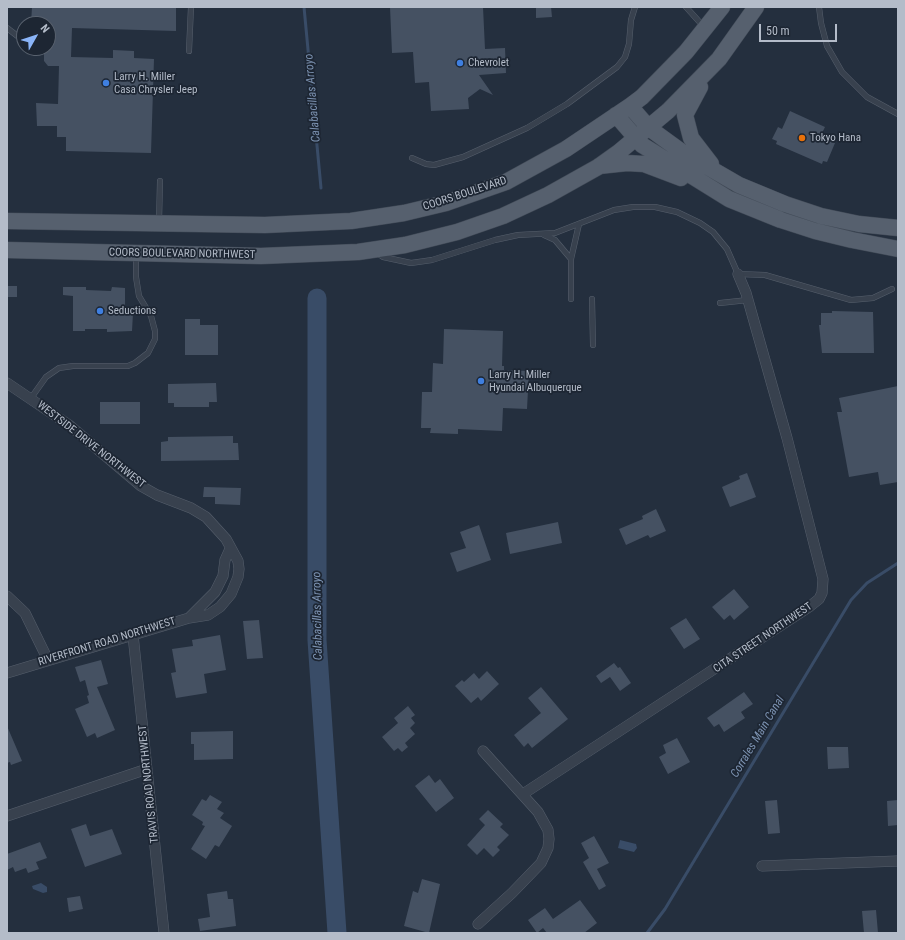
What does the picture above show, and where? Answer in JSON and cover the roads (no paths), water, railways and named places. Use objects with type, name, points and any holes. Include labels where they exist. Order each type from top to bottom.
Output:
[{"type":"main road","name":"COORS BOULEVARD","points":[[159,224],[265,225],[351,222],[404,213],[446,203],[506,182],[566,149],[630,106],[658,81],[705,29],[722,7]]},
{"type":"main road","points":[[724,177],[699,151],[691,138],[685,115],[695,94],[756,7]]},
{"type":"main road","points":[[365,251],[441,236],[503,216],[548,195],[598,167],[649,128],[718,60]]},
{"type":"main road","points":[[630,106],[649,128],[682,152],[724,177],[770,198],[821,216],[859,224],[898,228]]},
{"type":"main road","points":[[616,115],[635,139],[729,199]]},
{"type":"main road","points":[[598,167],[627,163],[644,164],[672,173],[729,199],[809,229],[852,240],[898,249]]},
{"type":"main road","points":[[7,221],[159,224]]},
{"type":"main road","points":[[7,227],[94,228],[136,223]]},
{"type":"main road","name":"COORS BOULEVARD NORTHWEST","points":[[7,250],[261,256],[365,251]]},
{"type":"street","name":"CITA STREET NORTHWEST","points":[[523,794],[814,604],[822,593],[823,579],[788,438],[748,300],[738,274]]},
{"type":"street","name":"WESTSIDE DRIVE NORTHWEST","points":[[7,383],[31,398],[81,434],[141,486],[157,495],[190,508],[206,517],[220,531],[238,561],[239,569],[236,585],[226,601],[208,615]]},
{"type":"street","points":[[189,618],[210,599],[220,584],[227,554],[230,548]]},
{"type":"street","points":[[7,596],[25,613],[48,660]]},
{"type":"street","name":"RIVERFRONT ROAD NORTHWEST","points":[[7,673],[189,618],[208,615]]},
{"type":"street","name":"TRAVIS ROAD NORTHWEST","points":[[133,635],[164,933]]},
{"type":"street","points":[[478,924],[535,870],[547,852],[549,839],[548,830],[538,812],[483,750]]},
{"type":"street","points":[[7,816],[147,769]]},
{"type":"street","points":[[762,866],[898,861]]},
{"type":"lane","points":[[189,51],[191,7]]},
{"type":"lane","points":[[412,158],[419,162],[434,165],[463,157],[527,128],[572,101],[617,67],[625,57],[629,44],[631,20],[634,7]]},
{"type":"lane","points":[[686,7],[705,29]]},
{"type":"lane","points":[[819,7],[820,23],[827,46],[842,72],[866,97],[898,114]]},
{"type":"lane","points":[[7,28],[16,35]]},
{"type":"lane","points":[[159,224],[160,181]]},
{"type":"lane","points":[[365,251],[383,257],[411,263],[432,260],[495,240],[518,235],[542,235],[570,228],[614,210],[633,207],[655,207],[677,212],[700,223],[713,232],[727,249],[738,274],[764,275],[851,300],[869,299],[892,289]]},
{"type":"lane","points":[[571,299],[571,259],[579,224]]},
{"type":"lane","points":[[542,235],[556,240],[571,259]]},
{"type":"lane","points":[[31,398],[46,377],[59,368],[73,366],[128,366],[135,363],[148,353],[155,339],[155,331],[151,316],[143,304],[138,292],[136,253]]},
{"type":"lane","points":[[592,299],[593,345]]},
{"type":"lane","points":[[720,303],[748,300]]},
{"type":"water","points":[[620,840],[636,844],[637,848],[634,852],[618,848]]},
{"type":"water","points":[[41,883],[47,887],[47,892],[43,893],[33,889],[32,886]]},
{"type":"waterway","name":"Calabacillas Arroyo","points":[[304,7],[321,188]]},
{"type":"waterway","name":"Calabacillas Arroyo","points":[[317,298],[317,640],[337,933]]},
{"type":"waterway","name":"Corrales Main Canal","points":[[647,933],[665,909],[851,600],[867,583],[898,563]]},
{"type":"place","name":"Chevrolet","points":[[460,63]]},
{"type":"place","name":"Larry H. Miller Casa Chrysler Jeep","points":[[106,83]]},
{"type":"place","name":"Tokyo Hana","points":[[802,138]]},
{"type":"place","name":"Seductions","points":[[100,311]]},
{"type":"place","name":"Larry H. Miller Hyundai Albuquerque","points":[[481,381]]}]
